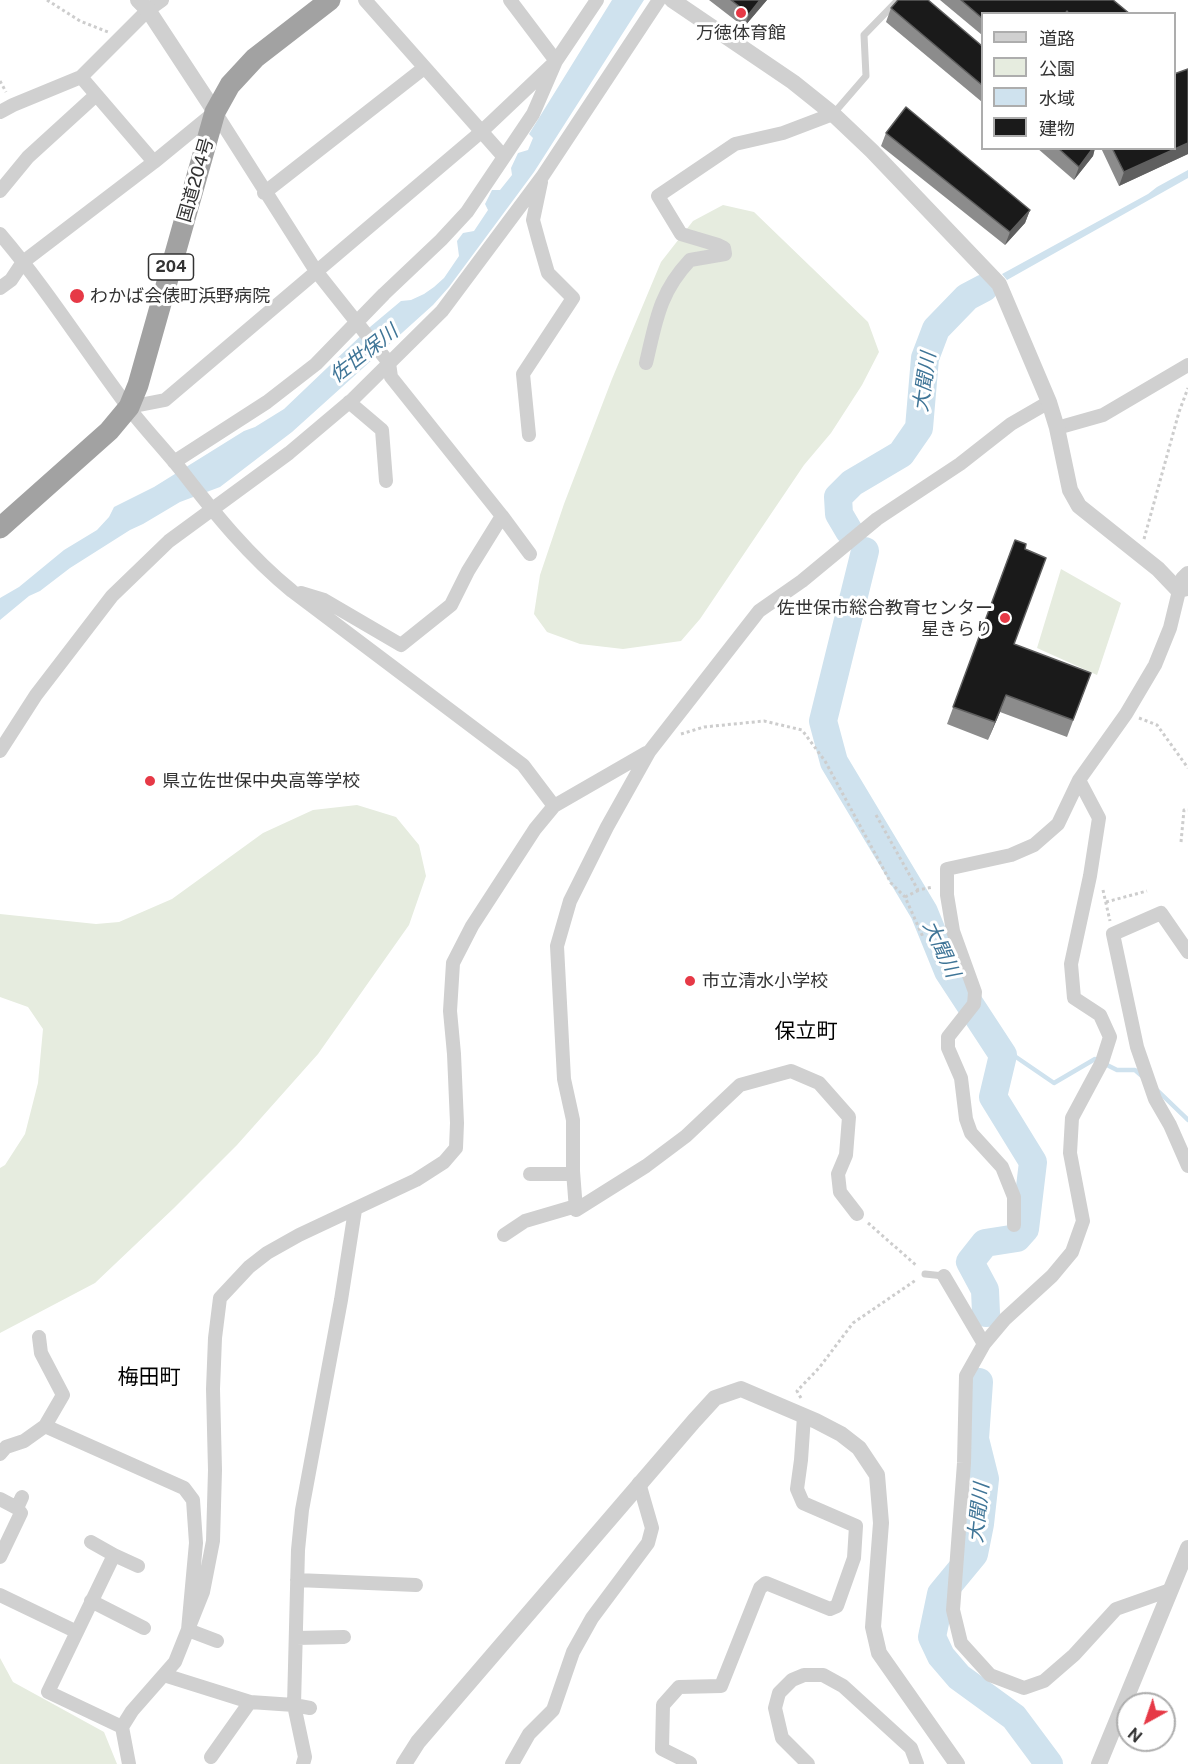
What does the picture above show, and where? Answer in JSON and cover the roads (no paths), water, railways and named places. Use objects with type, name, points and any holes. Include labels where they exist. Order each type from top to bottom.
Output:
[{"type":"highway","name":"国道204号","points":[[0,528],[109,431],[129,407],[138,385],[215,112],[230,85],[255,58],[330,0]]},
{"type":"street","points":[[365,0],[504,157]]},
{"type":"street","points":[[510,0],[556,62]]},
{"type":"street","points":[[177,466],[316,364],[467,212],[533,114],[556,62],[597,0]]},
{"type":"street","points":[[0,751],[36,695],[112,596],[169,541],[288,453],[349,402],[442,311],[542,177],[659,0]]},
{"type":"street","points":[[672,0],[793,82],[833,114],[872,151],[999,285],[1049,402],[1070,490],[1078,506],[1183,590]]},
{"type":"street","points":[[0,112],[81,77],[121,37],[149,3],[264,193],[316,271],[389,363],[391,377],[530,554]]},
{"type":"street","points":[[129,407],[165,400],[482,132],[556,62]]},
{"type":"street","points":[[264,193],[424,68]]},
{"type":"street","points":[[81,77],[154,162]]},
{"type":"street","points":[[0,190],[28,157],[96,95]]},
{"type":"street","points":[[0,288],[11,280],[24,262],[215,112]]},
{"type":"street","points":[[646,363],[659,308],[668,288],[690,260],[725,254],[724,248],[718,245],[681,234],[658,196],[735,144],[783,133],[833,114]]},
{"type":"street","points":[[528,435],[523,374],[573,298],[548,273],[533,220],[542,177]]},
{"type":"street","points":[[0,234],[24,262],[129,407],[210,510],[259,561],[292,591],[523,765],[554,806]]},
{"type":"street","points":[[1057,428],[1103,415],[1155,387],[1188,365]]},
{"type":"street","points":[[349,402],[382,430],[386,481]]},
{"type":"street","points":[[857,1214],[840,1192],[838,1174],[846,1155],[849,1118],[819,1083],[791,1071],[740,1085],[687,1136],[646,1166],[576,1210],[573,1120],[564,1079],[557,946],[570,901],[607,827],[649,752],[759,611],[802,581],[877,519],[960,464],[1011,424],[1049,402]]},
{"type":"street","points":[[292,591],[324,600],[401,645],[451,605],[468,571],[502,516]]},
{"type":"street","points":[[1014,1225],[1014,1197],[1002,1167],[971,1133],[966,1119],[961,1078],[948,1048],[948,1037],[974,1004],[975,992],[953,931],[947,869],[1011,855],[1034,845],[1058,824],[1079,780],[1126,714],[1155,665],[1183,590],[1184,579],[1188,574]]},
{"type":"street","points":[[129,1764],[122,1727],[132,1711],[176,1662],[203,1592],[213,1541],[215,1470],[213,1389],[215,1338],[220,1298],[249,1267],[267,1253],[299,1235],[416,1180],[444,1162],[456,1148],[457,1123],[450,1011],[453,963],[472,926],[535,829],[554,806],[649,752]]},
{"type":"street","points":[[1079,780],[1099,818],[1090,876],[1071,964],[1074,998],[1100,1015],[1110,1037],[1100,1067],[1072,1118],[1070,1153],[1083,1221],[1072,1252],[1052,1276],[1005,1319],[984,1344],[966,1376],[953,1610],[961,1643],[990,1675],[1024,1688],[1044,1681],[1074,1655],[1116,1609],[1170,1590]]},
{"type":"street","points":[[1188,952],[1161,913],[1113,934],[1137,1047],[1155,1099],[1170,1125],[1188,1166]]},
{"type":"street","points":[[530,1174],[573,1174]]},
{"type":"street","points":[[504,1235],[525,1221],[576,1206]]},
{"type":"street","points":[[303,1764],[305,1756],[294,1705],[297,1580],[302,1510],[341,1300],[355,1210]]},
{"type":"street","points":[[944,1276],[984,1344]]},
{"type":"street","points":[[0,1454],[6,1447],[24,1441],[45,1426],[63,1395],[41,1353],[39,1337]]},
{"type":"street","points":[[404,1764],[426,1734],[694,1421],[715,1398],[741,1389],[810,1418],[841,1434],[859,1449],[877,1475],[881,1523],[873,1627],[879,1653],[957,1764]]},
{"type":"street","points":[[690,1763],[662,1749],[663,1705],[679,1687],[722,1686],[760,1588],[766,1583],[830,1609],[837,1606],[854,1558],[856,1526],[803,1503],[797,1489],[810,1418]]},
{"type":"street","points":[[45,1426],[184,1488],[193,1500],[196,1543],[188,1630]]},
{"type":"street","points":[[512,1764],[529,1734],[553,1710],[573,1652],[592,1618],[648,1543],[652,1528],[639,1483]]},
{"type":"street","points":[[0,1499],[20,1503],[21,1513],[0,1557]]},
{"type":"street","points":[[91,1542],[138,1566]]},
{"type":"street","points":[[1099,1764],[1188,1548]]},
{"type":"street","points":[[114,1555],[48,1692],[122,1727]]},
{"type":"street","points":[[297,1580],[416,1585]]},
{"type":"street","points":[[0,1595],[77,1632]]},
{"type":"street","points":[[91,1601],[135,1629]]},
{"type":"street","points":[[188,1630],[217,1641]]},
{"type":"street","points":[[296,1638],[344,1637]]},
{"type":"street","points":[[164,1675],[250,1702],[310,1708]]},
{"type":"street","points":[[808,1764],[782,1738],[775,1708],[778,1693],[792,1680],[804,1676],[823,1675],[843,1686],[911,1748],[917,1764]]},
{"type":"street","points":[[211,1756],[250,1702]]},
{"type":"lane","points":[[833,114],[866,76],[864,35],[898,0]]},
{"type":"lane","points":[[925,1274],[944,1276]]},
{"type":"water","name":"佐世保川","points":[[612,0],[644,0],[534,172],[449,287],[433,305],[292,432],[220,487],[180,502],[130,530],[70,568],[40,591],[29,596],[0,620],[0,598],[19,587],[64,550],[97,530],[109,517],[114,507],[154,487],[284,409],[370,327],[401,301],[411,300],[424,294],[444,278],[459,256],[457,241],[463,233],[474,231],[488,210],[485,204],[492,190],[500,190],[512,175],[511,168],[518,153],[528,150],[533,138],[529,134]]},
{"type":"water","points":[[1188,170],[1188,178],[1007,280],[1002,274],[1148,194]]},
{"type":"waterway","name":"大聞川","points":[[849,531],[839,514],[838,497],[852,483],[901,454],[919,428],[925,358],[936,329],[967,297],[984,288]]},
{"type":"waterway","name":"大聞川","points":[[865,551],[823,721],[834,762],[924,912],[948,971],[1003,1055],[993,1097],[1033,1162],[1025,1229],[1017,1238],[985,1243],[970,1262],[985,1290],[986,1313]]},
{"type":"waterway","points":[[1003,1055],[1016,1057],[1054,1083],[1095,1059],[1117,1070],[1135,1070],[1143,1077]]},
{"type":"waterway","points":[[1158,1091],[1188,1120]]},
{"type":"waterway","name":"大聞川","points":[[979,1382],[975,1439],[985,1479],[980,1524],[974,1554],[941,1594],[932,1637],[941,1656],[959,1677],[1014,1717],[1049,1764]]},
{"type":"place","name":"万徳体育館","points":[[741,13]]},
{"type":"place","name":"わかば会俵町浜野病院","points":[[77,296]]},
{"type":"place","name":"佐世保市総合教育センター 星きらり","points":[[1005,618]]},
{"type":"place","name":"県立佐世保中央高等学校","points":[[150,781]]},
{"type":"place","name":"市立清水小学校","points":[[690,981]]},
{"type":"district","name":"保立町","points":[[806,1032]]},
{"type":"district","name":"梅田町","points":[[149,1378]]}]
